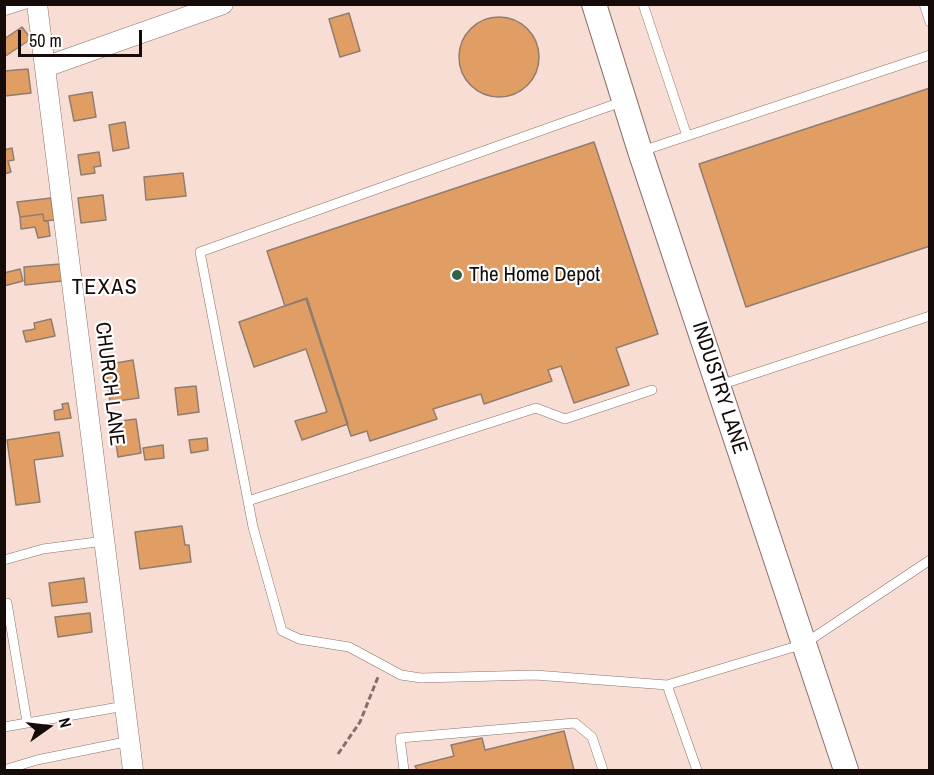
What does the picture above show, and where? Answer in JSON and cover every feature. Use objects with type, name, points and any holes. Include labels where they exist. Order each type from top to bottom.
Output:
[{"type":"street","name":"CHURCH LANE","points":[[37,4],[133,771]]},
{"type":"street","points":[[45,67],[224,4]]},
{"type":"street","name":"INDUSTRY LANE","points":[[594,4],[640,151],[846,771]]},
{"type":"lane","points":[[4,11],[26,4]]},
{"type":"lane","points":[[644,4],[687,136]]},
{"type":"lane","points":[[924,4],[929,21]]},
{"type":"lane","points":[[640,151],[930,55]]},
{"type":"lane","points":[[624,101],[200,252],[253,527],[282,631],[299,639],[349,647],[401,675],[421,678],[535,675],[668,686],[804,644],[930,561]]},
{"type":"lane","points":[[718,386],[930,316]]},
{"type":"lane","points":[[248,501],[536,408],[566,419],[652,390]]},
{"type":"lane","points":[[4,560],[43,549],[104,541]]},
{"type":"lane","points":[[4,604],[7,603],[27,722]]},
{"type":"lane","points":[[668,686],[697,771]]},
{"type":"lane","points":[[4,727],[125,706]]},
{"type":"lane","points":[[404,771],[400,738],[575,723],[592,737],[603,771]]},
{"type":"lane","points":[[4,770],[37,760],[130,741]]},
{"type":"path","points":[[338,754],[360,722],[384,665]]},
{"type":"building","points":[[349,13],[360,51],[340,57],[329,19]]},
{"type":"building","points":[[491,17],[507,17],[528,28],[539,49],[539,65],[528,86],[507,97],[491,97],[477,91],[465,79],[459,65],[459,49],[465,35],[477,23]]},
{"type":"building","points":[[22,27],[31,39],[4,57],[4,39]]},
{"type":"building","points":[[28,69],[31,93],[5,96],[4,71]]},
{"type":"building","points":[[930,88],[930,246],[746,307],[699,164]]},
{"type":"building","points":[[92,92],[96,117],[74,121],[69,96]]},
{"type":"building","points":[[125,122],[129,148],[113,151],[109,125]]},
{"type":"building","name":"The Home Depot","points":[[594,142],[658,334],[616,348],[629,385],[574,403],[561,366],[548,370],[552,381],[484,404],[481,394],[433,409],[437,419],[370,441],[367,431],[351,436],[306,299],[285,306],[267,251]]},
{"type":"building","points":[[12,148],[14,160],[8,161],[11,172],[4,174],[4,150]]},
{"type":"building","points":[[99,152],[101,166],[94,167],[95,173],[81,175],[78,155]]},
{"type":"building","points":[[183,173],[186,196],[146,200],[144,177]]},
{"type":"building","points":[[103,195],[106,220],[81,223],[78,198]]},
{"type":"building","points":[[51,198],[54,220],[44,221],[43,214],[20,217],[17,202]]},
{"type":"building","points":[[43,214],[44,221],[48,221],[50,236],[38,238],[35,227],[21,229],[20,217]]},
{"type":"building","points":[[60,264],[62,281],[25,285],[24,267]]},
{"type":"building","points":[[20,269],[23,281],[4,286],[4,273]]},
{"type":"building","points":[[307,298],[348,424],[302,440],[295,421],[327,412],[306,349],[254,367],[239,322]]},
{"type":"building","points":[[51,319],[55,336],[26,342],[23,331],[35,329],[34,323]]},
{"type":"building","points":[[133,360],[139,398],[110,402],[105,365]]},
{"type":"building","points":[[196,386],[199,412],[178,415],[175,388]]},
{"type":"building","points":[[68,403],[71,418],[55,420],[54,411],[63,409],[62,404]]},
{"type":"building","points":[[136,419],[141,453],[118,457],[113,422]]},
{"type":"building","points":[[59,432],[63,456],[34,460],[40,502],[16,505],[7,440]]},
{"type":"building","points":[[207,438],[208,450],[191,453],[189,440]]},
{"type":"building","points":[[163,445],[164,458],[145,460],[143,448]]},
{"type":"building","points":[[182,526],[185,545],[189,545],[191,562],[140,569],[135,532]]},
{"type":"building","points":[[84,578],[87,602],[52,606],[49,583]]},
{"type":"building","points":[[90,613],[92,632],[58,637],[55,617]]},
{"type":"building","points":[[564,731],[574,770],[417,770],[415,766],[454,756],[451,745],[482,738],[485,750]]},
{"type":"place","name":"The Home Depot","points":[[457,275]]},
{"type":"district","name":"TEXAS","points":[[105,288]]}]
